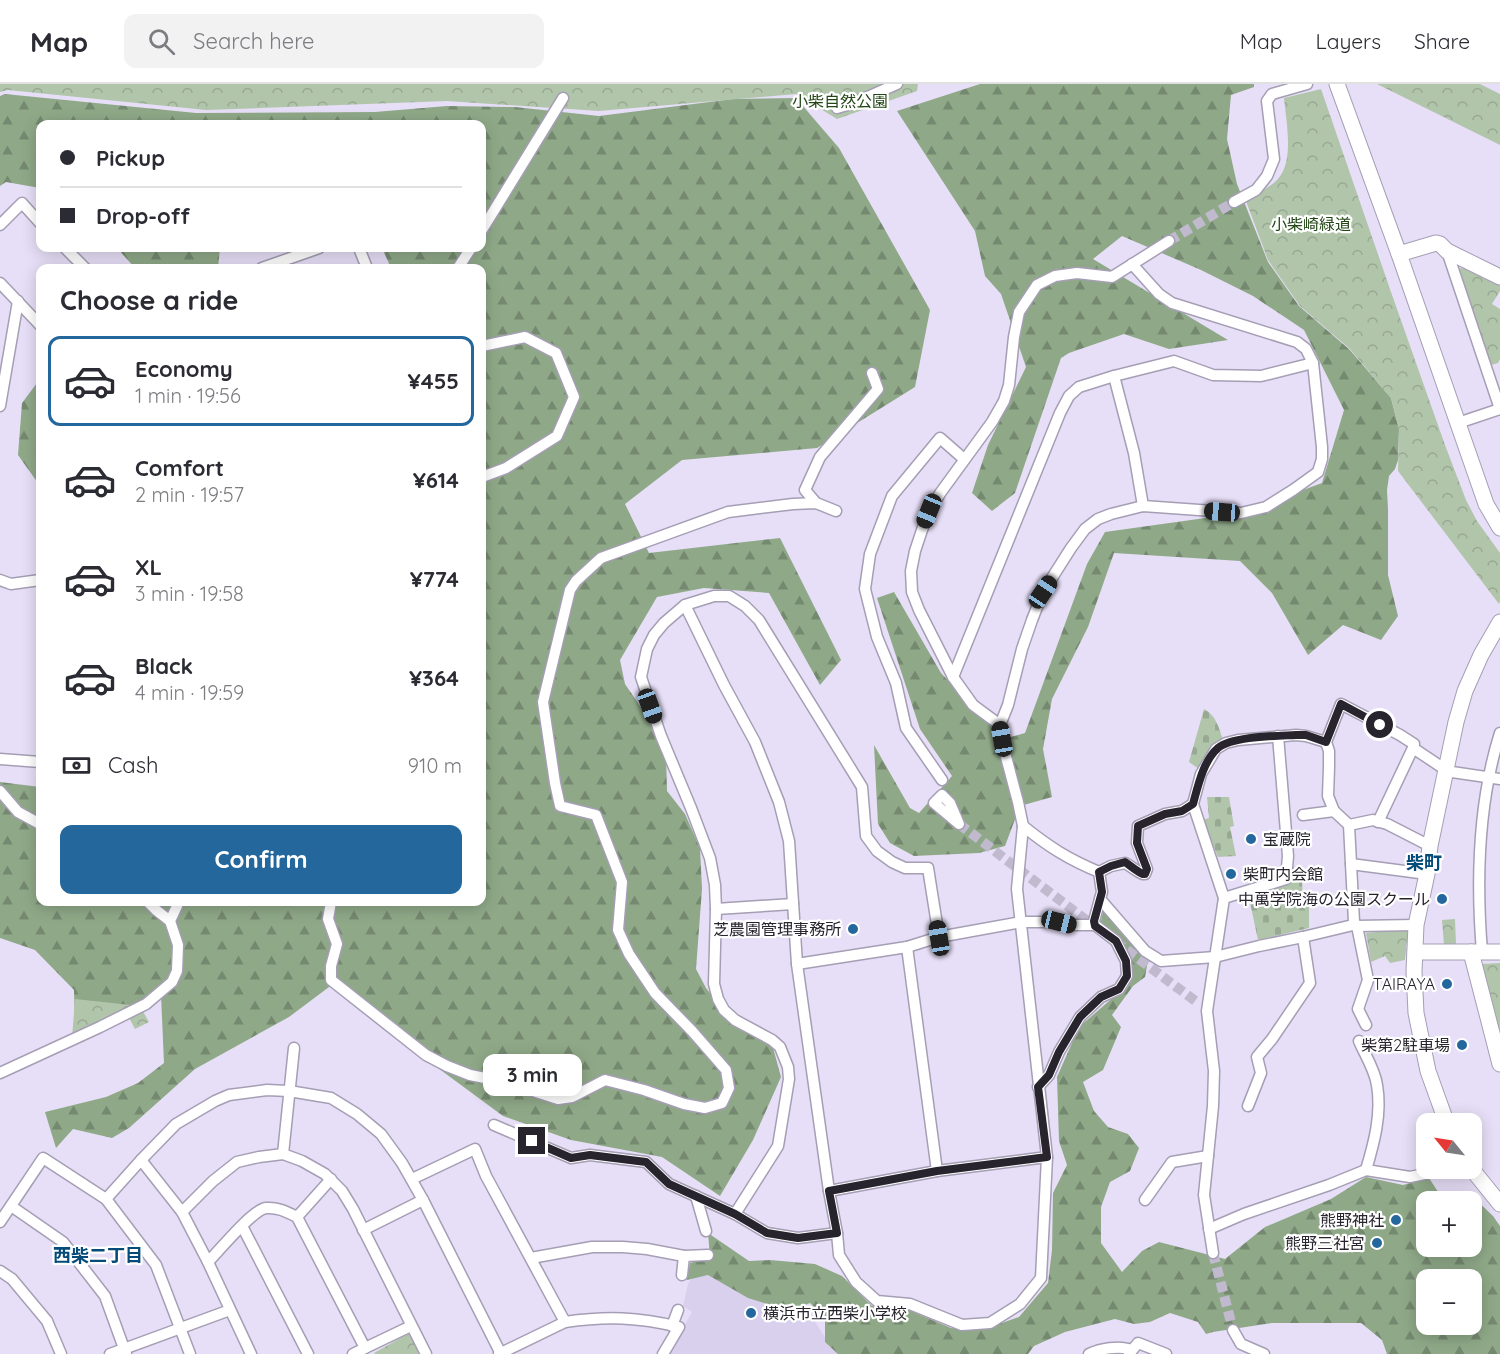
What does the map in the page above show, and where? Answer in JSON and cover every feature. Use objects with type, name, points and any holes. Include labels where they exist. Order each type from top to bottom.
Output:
[{"type":"street","points":[[837,108],[897,84]]},
{"type":"street","points":[[1234,202],[1256,190],[1267,176],[1274,159],[1267,101],[1272,94],[1306,84]]},
{"type":"street","points":[[1337,84],[1486,504],[1500,528]]},
{"type":"street","points":[[486,223],[563,98]]},
{"type":"street","points":[[0,225],[22,203],[36,218]]},
{"type":"street","points":[[1000,725],[973,705],[953,677],[912,592],[911,571],[915,551],[929,511],[992,422],[1004,401],[1009,385],[1019,312],[1037,285],[1054,276],[1077,273],[1112,277],[1170,241]]},
{"type":"street","points":[[1399,254],[1436,243],[1446,251],[1500,409],[1458,423]]},
{"type":"street","points":[[1446,251],[1500,277]]},
{"type":"street","points":[[68,252],[81,264]]},
{"type":"street","points":[[273,264],[308,252]]},
{"type":"street","points":[[685,604],[754,742],[779,802],[789,841],[796,964],[839,1255],[856,1282],[878,1301],[910,1304],[962,1324],[990,1323],[1020,1304],[1041,1278],[1047,1157],[1017,889],[1023,826],[1000,725],[1008,705],[1022,649],[1043,592],[1084,529],[1098,519],[1143,506],[1241,513],[1266,507],[1318,472],[1322,459],[1312,363],[1306,350],[1297,342],[1172,303],[1159,294],[1132,264]]},
{"type":"street","points":[[0,283],[36,321]]},
{"type":"street","points":[[0,406],[18,302]]},
{"type":"street","points":[[486,345],[525,337],[556,353],[574,397],[557,436],[506,468],[486,476]]},
{"type":"street","points":[[953,677],[1060,413],[1069,396],[1079,387],[1174,361],[1213,375],[1261,376],[1312,363]]},
{"type":"street","points":[[816,503],[805,490],[820,457],[878,389],[872,373]]},
{"type":"street","points":[[1114,376],[1134,453],[1143,506]]},
{"type":"street","points":[[942,780],[906,728],[896,683],[878,637],[865,589],[870,554],[892,496],[940,438],[964,459]]},
{"type":"street","points":[[330,906],[328,919],[337,944],[331,966],[331,980],[426,1056],[470,1075],[505,1082],[558,1099],[572,1097],[605,1080],[684,1104],[705,1108],[722,1103],[729,1088],[726,1070],[656,993],[629,954],[618,930],[622,882],[596,815],[560,806],[543,702],[570,590],[576,581],[601,558],[728,512],[816,503],[836,511]]},
{"type":"street","points":[[0,580],[11,584],[36,581]]},
{"type":"street","points":[[735,1214],[777,1146],[789,1079],[788,1067],[780,1047],[772,1040],[735,1020],[724,1010],[718,999],[714,984],[715,885],[710,858],[661,736],[641,677],[647,649],[654,635],[685,604],[714,596],[729,596],[745,606],[759,620],[862,787],[866,836],[877,851],[892,862],[905,868],[928,867],[939,938]]},
{"type":"street","points":[[1443,1113],[1432,1084],[1416,1013],[1414,952],[1416,925],[1456,722],[1465,691],[1481,655],[1500,622]]},
{"type":"street","points":[[1366,1025],[1358,1009],[1368,980],[1357,926],[1354,922],[1349,825],[1334,811],[1328,796],[1329,751],[1326,742],[1341,704],[1414,744],[1378,822]]},
{"type":"street","points":[[1500,733],[1494,778],[1486,791],[1480,847],[1477,952],[1500,1064]]},
{"type":"street","points":[[1213,1253],[1204,1195],[1213,1106],[1214,1071],[1207,1011],[1224,898],[1193,804],[1201,774],[1216,749],[1226,743],[1306,735],[1326,742]]},
{"type":"street","points":[[1224,898],[1286,879],[1288,856],[1278,736]]},
{"type":"street","points":[[1413,748],[1446,770],[1494,778]]},
{"type":"street","points":[[0,759],[36,762]]},
{"type":"street","points":[[0,791],[18,812],[36,822]]},
{"type":"street","points":[[1023,826],[1069,859],[1099,872],[1125,862],[1138,872],[1145,874],[1147,869],[1137,843],[1138,826],[1165,814],[1182,811],[1193,804]]},
{"type":"street","points":[[1303,815],[1334,811]]},
{"type":"street","points":[[1349,825],[1373,820],[1387,824],[1430,846]]},
{"type":"street","points":[[1351,864],[1427,874]]},
{"type":"street","points":[[1095,926],[1094,921],[1102,892],[1099,872]]},
{"type":"street","points":[[1100,899],[1145,951],[1161,961],[1215,957],[1353,925],[1416,925]]},
{"type":"street","points":[[716,909],[793,904]]},
{"type":"street","points":[[0,1073],[146,1004],[172,982],[177,971],[178,945],[170,921],[152,906]]},
{"type":"street","points":[[170,921],[177,906]]},
{"type":"street","points":[[796,964],[907,947],[939,938],[1021,922],[1059,922],[1073,926],[1095,926],[1116,941],[1126,961],[1127,976],[1119,989],[1101,997],[1080,1017],[1059,1052],[1049,1075],[1038,1087]]},
{"type":"street","points":[[1248,1106],[1261,1074],[1257,1057],[1310,983],[1303,937]]},
{"type":"street","points":[[907,947],[937,1171]]},
{"type":"street","points":[[1414,952],[1500,952]]},
{"type":"street","points":[[1198,1003],[1207,1011]]},
{"type":"street","points":[[1359,1041],[1374,1074],[1378,1092],[1376,1135],[1366,1170]]},
{"type":"street","points":[[283,1154],[294,1048]]},
{"type":"street","points":[[106,1199],[176,1124],[214,1101],[230,1095],[267,1090],[331,1098],[357,1114],[381,1134],[412,1179],[500,1354],[565,1322],[596,1318],[627,1318],[679,1327],[663,1354]]},
{"type":"street","points":[[494,1125],[571,1158],[590,1155],[646,1162],[669,1184],[735,1214],[767,1233],[798,1238],[837,1233]]},
{"type":"street","points":[[412,1179],[475,1149],[486,1176],[565,1322]]},
{"type":"street","points":[[182,1212],[213,1180],[237,1162],[283,1154],[302,1161],[325,1174],[342,1191],[353,1209],[426,1354]]},
{"type":"street","points":[[1145,1200],[1172,1162],[1208,1156]]},
{"type":"street","points":[[829,1191],[937,1171],[1047,1157]]},
{"type":"street","points":[[0,1222],[43,1158],[106,1199],[156,1265],[190,1354]]},
{"type":"street","points":[[141,1160],[182,1212],[208,1262],[250,1354]]},
{"type":"street","points":[[1209,1229],[1366,1170],[1410,1177],[1416,1176]]},
{"type":"street","points":[[297,1217],[331,1179]]},
{"type":"street","points":[[1480,1179],[1500,1204]]},
{"type":"street","points":[[696,1196],[706,1231]]},
{"type":"street","points":[[363,1230],[423,1200]]},
{"type":"street","points":[[11,1206],[63,1242],[105,1296],[125,1351]]},
{"type":"street","points":[[208,1262],[252,1215],[263,1208],[277,1208],[297,1217],[365,1348]]},
{"type":"street","points":[[242,1226],[308,1354]]},
{"type":"street","points":[[531,1258],[592,1247],[647,1249],[684,1256],[708,1255]]},
{"type":"street","points":[[682,1275],[684,1256]]},
{"type":"street","points":[[0,1271],[12,1280],[47,1320],[61,1354]]},
{"type":"street","points":[[110,1354],[125,1351],[230,1310]]},
{"type":"street","points":[[672,1326],[678,1310]]},
{"type":"street","points":[[353,1354],[411,1326]]},
{"type":"street","points":[[1233,1330],[1241,1344],[1264,1354]]},
{"type":"street","points":[[1089,1354],[1097,1350],[1125,1348],[1130,1352],[1138,1343],[1166,1354]]},
{"type":"shaded area","name":"横浜市立西柴小学校","points":[[707,1270],[764,1301],[806,1310],[822,1333],[838,1351],[844,1354],[668,1354],[692,1312],[683,1306],[688,1284],[693,1275]]},
{"type":"green space","name":"小柴自然公園","points":[[0,84],[918,84],[917,91],[837,119],[796,94],[599,111],[447,101],[206,110],[8,90],[0,92]]},
{"type":"green space","points":[[980,84],[1254,84],[1254,87],[1231,95],[1227,139],[1237,184],[1268,262],[1299,306],[1350,350],[1391,398],[1399,429],[1398,460],[1389,476],[1387,490],[1388,575],[1398,616],[1381,640],[1343,625],[1308,655],[1272,593],[1240,561],[1114,553],[1088,627],[1052,699],[1043,749],[1052,797],[1020,806],[1005,846],[979,853],[914,856],[890,843],[878,824],[874,745],[910,808],[919,813],[952,776],[920,729],[877,598],[894,592],[941,673],[1003,739],[1025,733],[1087,564],[1105,532],[1241,513],[1322,483],[1344,410],[1304,330],[1253,296],[1201,270],[1122,236],[1093,259],[1228,340],[1169,349],[1124,334],[1069,353],[1061,358],[1015,493],[992,511],[972,493],[988,445],[1026,367],[1001,294],[985,276],[975,231],[897,111]]},
{"type":"green space","points":[[1377,84],[1480,84],[1500,94],[1500,145]]},
{"type":"green space","name":"小柴崎緑道","points":[[1321,89],[1466,500],[1477,521],[1500,553],[1499,604],[1398,471],[1399,429],[1391,398],[1350,349],[1300,306],[1268,260],[1246,201],[1274,183],[1283,172],[1288,152],[1284,98]]},
{"type":"green space","points":[[5,94],[196,113],[375,112],[447,106],[515,107],[599,116],[733,99],[796,98],[839,148],[930,310],[915,387],[817,448],[682,460],[625,504],[649,553],[780,538],[841,660],[820,685],[769,593],[704,588],[657,597],[620,660],[625,684],[649,719],[666,753],[667,791],[685,814],[700,848],[702,889],[696,969],[706,988],[725,1012],[772,1044],[781,1077],[753,1140],[720,1196],[662,1157],[571,1140],[503,1116],[385,1029],[333,984],[289,1017],[195,1069],[129,1128],[112,1138],[73,1129],[56,1148],[45,1112],[106,1097],[138,1083],[164,1063],[161,995],[75,1029],[74,990],[35,950],[0,938],[0,782],[36,786],[36,906],[486,906],[486,264],[389,264],[384,252],[486,252],[486,120],[36,120],[36,187],[6,182],[0,186],[0,96]]},
{"type":"green space","points":[[121,252],[220,252],[218,264],[131,264]]},
{"type":"green space","points":[[1468,264],[1500,284],[1500,291],[1492,304],[1500,309],[1500,359],[1498,363],[1491,365],[1458,270]]},
{"type":"green space","points":[[36,384],[36,480],[18,455],[22,403]]},
{"type":"green space","points":[[1204,709],[1214,718],[1223,740],[1199,769],[1189,762]]},
{"type":"green space","points":[[1207,797],[1229,797],[1234,826],[1230,827],[1236,856],[1218,857],[1203,820],[1209,818]]},
{"type":"green space","points":[[1293,866],[1302,882],[1303,897],[1309,900],[1309,928],[1258,940],[1248,893],[1287,880]]},
{"type":"green space","points":[[1103,911],[1149,955],[1145,977],[1133,986],[1112,1015],[1121,1027],[1103,1070],[1083,1082],[1094,1111],[1108,1127],[1128,1134],[1139,1148],[1130,1171],[1110,1182],[1101,1207],[1101,1243],[1122,1272],[1142,1251],[1159,1242],[1225,1259],[1265,1227],[1331,1199],[1366,1177],[1403,1185],[1430,1179],[1437,1191],[1416,1191],[1416,1257],[1482,1257],[1482,1206],[1500,1226],[1500,1354],[1387,1354],[1382,1340],[1361,1323],[1272,1323],[1206,1334],[1198,1322],[1170,1313],[1150,1322],[1134,1324],[1115,1319],[1065,1332],[1034,1346],[1028,1354],[838,1354],[825,1342],[825,1318],[810,1303],[790,1311],[748,1298],[708,1275],[687,1280],[690,1263],[710,1257],[708,1233],[749,1261],[770,1260],[815,1264],[842,1276],[872,1306],[904,1308],[951,1328],[982,1330],[1019,1317],[1048,1283],[1052,1250],[1053,1193],[1067,1165],[1059,1141],[1057,1077],[1079,1027],[1123,989],[1131,972],[1126,948],[1100,926]]},
{"type":"green space","points":[[1455,919],[1456,944],[1444,945],[1442,920]]},
{"type":"green space","points":[[1408,929],[1405,960],[1390,963],[1385,956],[1371,962],[1366,933]]},
{"type":"green space","points":[[1500,963],[1500,1029],[1495,1030],[1481,964]]},
{"type":"green space","points":[[75,999],[140,1006],[149,1022],[135,1029],[127,1014],[72,1038]]},
{"type":"green space","points":[[411,1332],[421,1354],[374,1353]]},
{"type":"tunnel","points":[[1169,241],[1234,202]]},
{"type":"tunnel","points":[[959,824],[1098,929]]},
{"type":"tunnel","points":[[1115,941],[1198,1003]]},
{"type":"tunnel","points":[[1213,1253],[1233,1330]]},
{"type":"place","name":"宝蔵院","points":[[1251,839]]},
{"type":"place","name":"柴町内会館","points":[[1231,874]]},
{"type":"place","name":"中萬学院海の公園スクール","points":[[1442,899]]},
{"type":"place","name":"芝農園管理事務所","points":[[853,929]]},
{"type":"place","name":"TAIRAYA","points":[[1447,984]]},
{"type":"place","name":"柴第2駐車場","points":[[1462,1045]]},
{"type":"place","name":"熊野神社","points":[[1396,1220]]},
{"type":"place","name":"熊野三社宮","points":[[1377,1243]]},
{"type":"place","name":"横浜市立西柴小学校","points":[[751,1313]]},
{"type":"district","name":"柴町","points":[[1424,862]]},
{"type":"district","name":"西柴二丁目","points":[[98,1255]]},
{"type":"route","points":[[532,1141],[571,1158],[590,1155],[646,1162],[669,1184],[735,1214],[767,1233],[798,1238],[837,1233],[829,1191],[937,1171],[1047,1157],[1038,1087],[1049,1075],[1059,1052],[1080,1017],[1101,997],[1119,989],[1127,976],[1126,961],[1116,941],[1095,926],[1094,921],[1102,892],[1099,872],[1125,862],[1138,872],[1145,874],[1147,869],[1137,843],[1138,826],[1165,814],[1182,811],[1193,804],[1201,774],[1216,749],[1226,743],[1296,735],[1306,735],[1326,742],[1341,704],[1380,725]]}]
